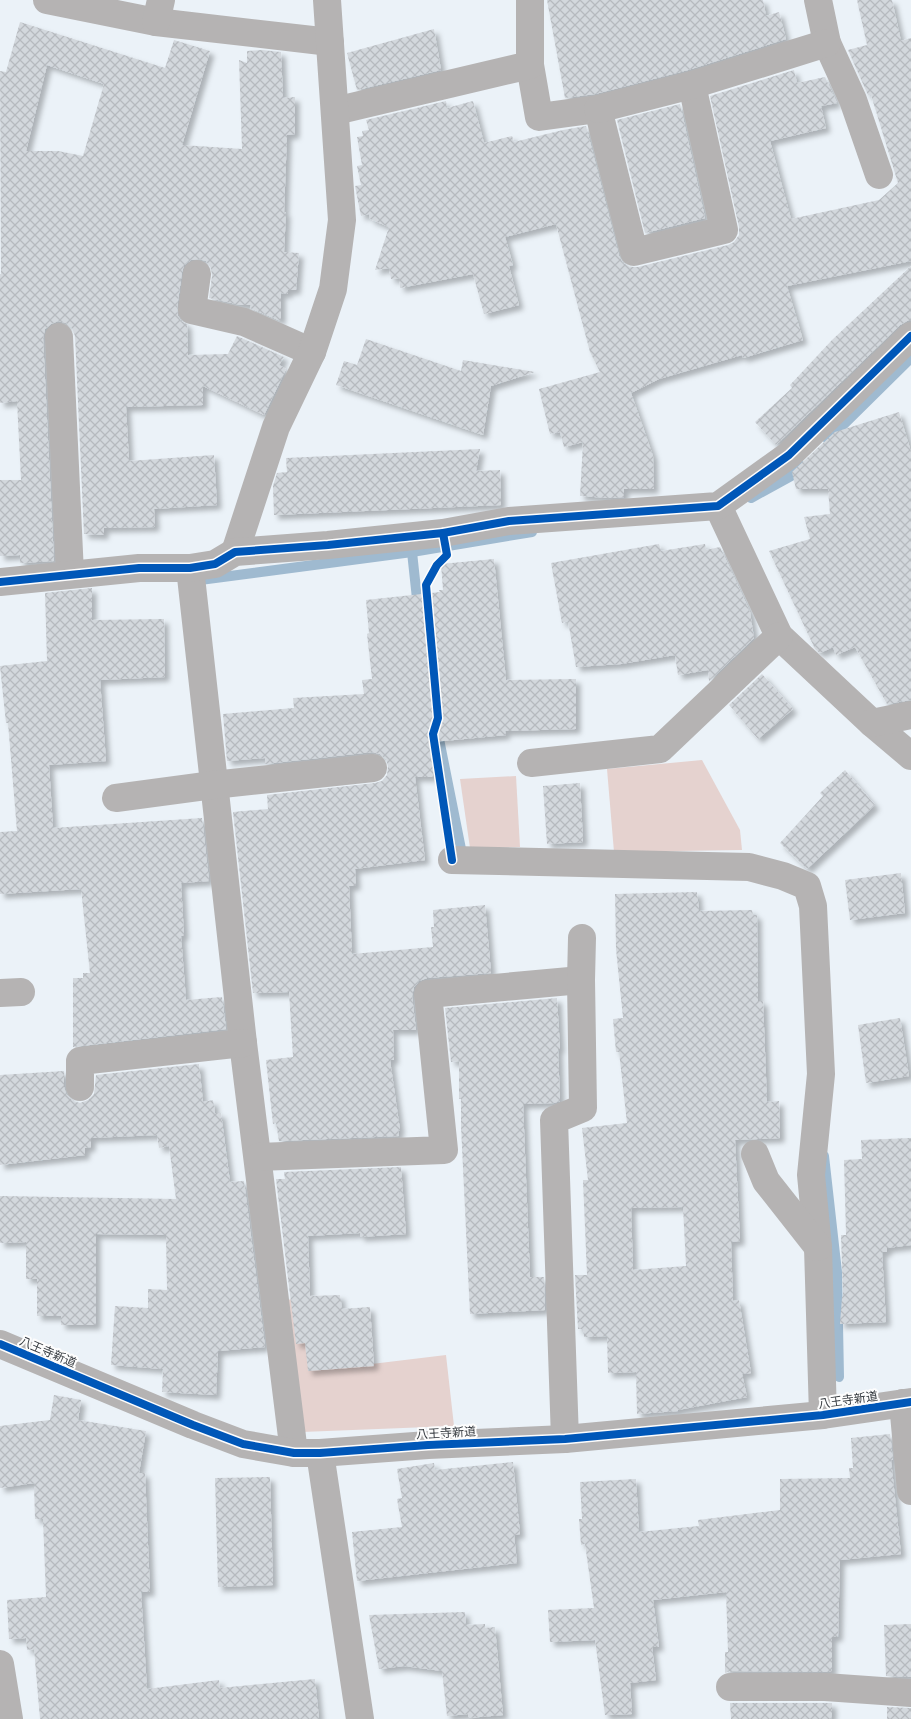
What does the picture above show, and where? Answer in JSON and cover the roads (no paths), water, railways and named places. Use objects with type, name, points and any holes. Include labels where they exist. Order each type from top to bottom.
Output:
[{"type":"street","points":[[47,0],[158,11],[330,42]]},
{"type":"street","points":[[235,552],[276,427],[312,352],[333,289],[342,220],[328,0]]},
{"type":"street","points":[[530,0],[530,65],[540,117],[598,109],[692,85],[827,43]]},
{"type":"street","points":[[818,0],[827,43],[853,100],[880,175]]},
{"type":"street","points":[[335,111],[530,65]]},
{"type":"street","points":[[598,109],[634,252],[724,230],[692,85]]},
{"type":"street","points":[[197,274],[192,310],[244,322],[312,352]]},
{"type":"street","points":[[59,336],[70,574]]},
{"type":"street","points":[[0,582],[140,568],[190,568],[215,564],[235,552],[443,533],[509,521],[718,506],[789,455],[911,336]]},
{"type":"street","points":[[718,506],[779,636],[872,723],[911,756]]},
{"type":"street","points":[[190,568],[213,785],[258,1157],[307,1453],[360,1719]]},
{"type":"street","points":[[530,763],[660,749],[779,636]]},
{"type":"street","points":[[872,723],[911,715]]},
{"type":"street","points":[[116,798],[213,785],[373,768]]},
{"type":"street","points":[[452,860],[749,867],[783,876],[806,886],[814,906],[821,1074],[811,1176],[818,1247],[824,1415]]},
{"type":"street","points":[[565,1439],[554,1120],[583,1108],[582,938]]},
{"type":"street","points":[[258,1157],[444,1150],[428,994],[581,980]]},
{"type":"street","points":[[80,1087],[80,1061],[243,1043]]},
{"type":"street","points":[[756,1154],[766,1181],[818,1247]]},
{"type":"street","name":"八王寺新道","points":[[0,1344],[243,1444],[307,1453],[565,1439],[824,1415],[907,1403]]},
{"type":"street","points":[[907,1403],[911,1491]]},
{"type":"street","points":[[0,1664],[9,1719]]},
{"type":"street","points":[[730,1687],[825,1687],[911,1693]]},
{"type":"waterway","points":[[828,440],[911,358]]},
{"type":"waterway","points":[[751,498],[791,476],[801,466]]},
{"type":"waterway","points":[[200,580],[412,552],[532,532]]},
{"type":"waterway","points":[[412,552],[418,608]]},
{"type":"waterway","points":[[437,729],[463,859]]},
{"type":"waterway","points":[[824,1156],[837,1272],[839,1377]]}]
